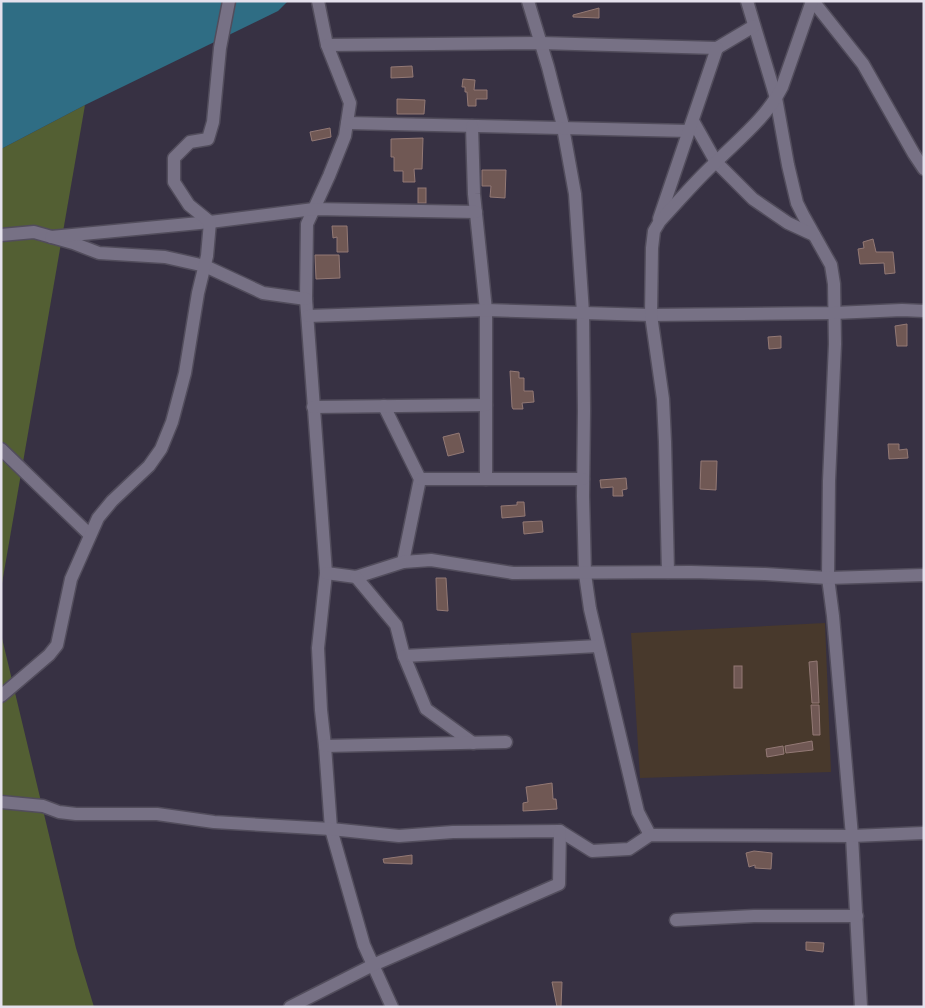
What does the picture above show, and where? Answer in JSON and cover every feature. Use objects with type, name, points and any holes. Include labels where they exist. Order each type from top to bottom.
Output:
[{"type":"street","points":[[210,222],[189,205],[174,182],[174,158],[190,142],[208,139],[213,122],[220,48],[229,1]]},
{"type":"street","points":[[318,1],[327,45],[350,103],[345,136],[329,176],[306,224],[306,299],[326,573],[318,648],[321,710],[331,829],[364,945],[392,1007]]},
{"type":"street","points":[[528,1],[563,128],[574,194],[583,313],[585,574],[590,609],[638,812],[650,835]]},
{"type":"street","points":[[748,1],[776,98],[783,141],[796,196],[803,216],[831,266],[834,284],[835,344],[829,481],[828,578],[852,836],[861,1007]]},
{"type":"street","points":[[657,225],[716,162],[744,136],[776,98],[782,87],[812,1]]},
{"type":"street","points":[[812,1],[863,64],[924,169]]},
{"type":"street","points":[[327,45],[540,43],[717,48],[754,26]]},
{"type":"street","points":[[668,572],[663,408],[651,315],[652,248],[654,231],[717,48]]},
{"type":"street","points":[[347,123],[563,128],[691,126]]},
{"type":"street","points":[[472,126],[476,212],[486,310],[486,479]]},
{"type":"street","points":[[691,126],[716,162],[753,199],[788,223],[814,235]]},
{"type":"street","points":[[51,237],[210,222],[314,209],[476,212]]},
{"type":"street","points":[[1,696],[49,655],[57,645],[71,579],[98,518],[107,506],[149,466],[161,449],[172,422],[183,382],[198,293],[205,266],[210,222]]},
{"type":"street","points":[[1,235],[34,232],[100,253],[165,257],[205,266],[262,294],[306,299]]},
{"type":"street","points":[[308,316],[486,310],[651,315],[834,313],[868,310],[924,311]]},
{"type":"street","points":[[313,407],[486,405]]},
{"type":"street","points":[[384,406],[420,479],[402,562]]},
{"type":"street","points":[[1,449],[90,535]]},
{"type":"street","points":[[420,479],[583,479]]},
{"type":"street","points":[[326,573],[356,577],[402,562],[431,560],[513,573],[668,572],[765,574],[828,578],[924,575]]},
{"type":"street","points":[[356,577],[396,625],[404,656],[426,709],[473,743]]},
{"type":"street","points":[[404,656],[598,646]]},
{"type":"street","points":[[325,746],[506,742]]},
{"type":"street","points":[[1,802],[42,806],[59,812],[76,814],[158,814],[214,822],[331,829],[399,836],[453,832],[560,831],[592,851],[629,849],[650,835],[852,836],[924,833]]},
{"type":"street","points":[[290,1007],[373,966],[559,884],[560,831]]},
{"type":"street","points":[[676,920],[754,916],[857,916]]},
{"type":"shaded area","points":[[825,623],[831,772],[640,778],[631,633]]},
{"type":"green space","points":[[85,105],[1,589],[1,149]]},
{"type":"green space","points":[[1,634],[76,948],[94,1007],[1,1007]]},
{"type":"water","points":[[1,1],[288,1],[278,11],[85,105],[1,149]]},
{"type":"building","points":[[599,8],[599,18],[573,17],[573,15]]},
{"type":"building","points":[[412,66],[413,77],[391,78],[391,67]]},
{"type":"building","points":[[463,79],[475,80],[474,90],[487,90],[487,99],[476,99],[476,106],[468,106],[467,92],[465,92],[465,87],[462,87]]},
{"type":"building","points":[[397,99],[425,100],[424,114],[397,114]]},
{"type":"building","points":[[330,128],[331,137],[312,141],[310,132]]},
{"type":"building","points":[[423,138],[422,169],[414,169],[415,182],[403,182],[403,171],[394,171],[394,157],[391,157],[391,139]]},
{"type":"building","points":[[482,170],[506,170],[505,198],[490,197],[491,186],[482,186]]},
{"type":"building","points":[[418,188],[426,188],[426,203],[418,203]]},
{"type":"building","points":[[332,226],[347,226],[348,252],[337,252],[337,237],[333,238]]},
{"type":"building","points":[[873,239],[876,252],[893,252],[895,273],[885,274],[884,263],[860,264],[858,249],[864,248],[863,242]]},
{"type":"building","points":[[315,255],[339,255],[340,278],[316,279]]},
{"type":"building","points":[[907,324],[907,346],[897,346],[895,326]]},
{"type":"building","points":[[781,336],[781,348],[769,349],[768,337]]},
{"type":"building","points":[[510,371],[519,372],[519,378],[524,378],[524,391],[533,391],[534,402],[522,403],[523,409],[513,409],[512,407]]},
{"type":"building","points":[[459,433],[464,452],[448,456],[443,437]]},
{"type":"building","points":[[888,444],[899,444],[899,450],[907,449],[908,458],[889,459]]},
{"type":"building","points":[[701,461],[717,461],[716,490],[700,489]]},
{"type":"building","points":[[626,478],[627,489],[622,490],[623,496],[613,496],[613,487],[601,488],[600,480]]},
{"type":"building","points":[[517,502],[524,502],[525,516],[502,518],[501,506],[517,505]]},
{"type":"building","points":[[542,521],[543,532],[524,534],[523,522]]},
{"type":"building","points":[[436,578],[446,578],[448,611],[437,610]]},
{"type":"building","points":[[817,661],[819,703],[812,703],[809,662]]},
{"type":"building","points":[[734,666],[742,666],[742,688],[734,688]]},
{"type":"building","points":[[811,705],[819,705],[820,735],[813,735]]},
{"type":"building","points":[[812,741],[813,750],[786,753],[785,746]]},
{"type":"building","points":[[783,746],[784,754],[767,757],[766,749]]},
{"type":"building","points":[[552,783],[553,799],[556,799],[557,809],[523,811],[523,803],[528,802],[526,787]]},
{"type":"building","points":[[754,851],[772,853],[771,869],[755,868],[755,865],[749,867],[746,853]]},
{"type":"building","points":[[412,855],[412,864],[384,863],[383,859]]},
{"type":"building","points":[[806,942],[824,943],[823,952],[806,950]]},
{"type":"building","points":[[552,982],[562,982],[561,1007],[557,1007]]}]
